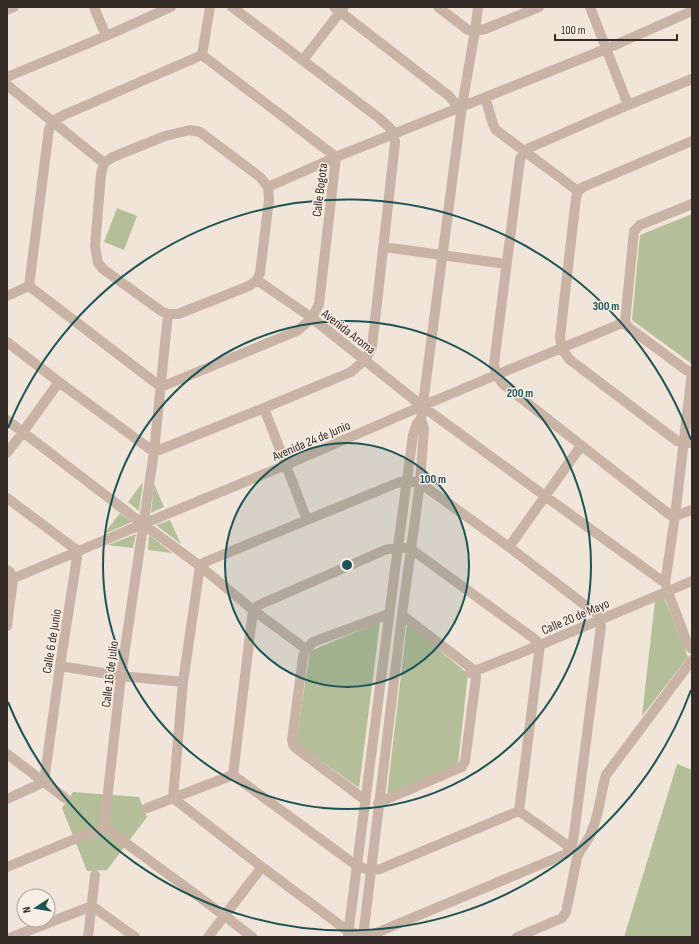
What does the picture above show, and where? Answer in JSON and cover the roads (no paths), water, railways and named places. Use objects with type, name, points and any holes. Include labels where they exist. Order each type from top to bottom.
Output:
[{"type":"street","points":[[7,10],[14,7]]},
{"type":"street","points":[[94,7],[106,36]]},
{"type":"street","points":[[7,77],[171,7]]},
{"type":"street","points":[[29,286],[49,129],[53,121],[202,55],[210,7]]},
{"type":"street","points":[[7,342],[58,382],[154,452],[351,372],[365,360],[372,347],[395,143],[394,133],[380,118],[232,7]]},
{"type":"street","points":[[438,7],[468,30],[475,31],[485,29],[539,7]]},
{"type":"street","points":[[348,934],[413,435],[420,419],[422,406],[443,255],[460,107],[475,31],[478,7]]},
{"type":"street","points":[[590,7],[628,105]]},
{"type":"street","points":[[303,60],[339,9],[449,96],[460,107]]},
{"type":"street","points":[[268,187],[394,133],[606,49],[692,11]]},
{"type":"street","name":"Calle Bogota","points":[[202,55],[336,157],[318,304],[312,318]]},
{"type":"street","points":[[692,79],[529,148],[524,152],[520,158],[494,364],[496,375],[503,384],[670,515],[675,516],[692,510]]},
{"type":"street","points":[[7,84],[104,163]]},
{"type":"street","points":[[485,97],[496,130],[578,191]]},
{"type":"street","points":[[190,130],[200,132],[260,177],[268,187],[269,200],[260,273],[256,280],[249,286],[178,314],[168,314],[161,312],[98,263],[94,246],[101,174],[104,163],[113,157],[165,136],[190,130]]},
{"type":"street","points":[[688,443],[677,441],[569,359],[562,349],[560,337],[578,191],[583,187],[692,141]]},
{"type":"street","points":[[692,204],[640,225],[634,231],[625,322],[628,327],[641,337],[686,370],[692,372],[688,443],[675,516],[666,588],[688,645],[692,649]]},
{"type":"street","points":[[384,247],[506,264]]},
{"type":"street","name":"Avenida Aroma","points":[[256,280],[312,318],[422,406],[545,496],[666,588]]},
{"type":"street","points":[[7,296],[29,286]]},
{"type":"street","points":[[29,286],[161,387],[297,330],[312,318]]},
{"type":"street","name":"Calle 16 de Julio","points":[[104,827],[121,676],[154,452],[168,314]]},
{"type":"street","name":"Avenida 24 de Junio","points":[[10,580],[625,322]]},
{"type":"street","points":[[7,453],[58,382]]},
{"type":"street","points":[[264,408],[307,520]]},
{"type":"street","points":[[363,937],[378,803],[420,483],[424,432],[423,423],[420,419]]},
{"type":"street","points":[[7,420],[200,566],[253,610],[306,649]]},
{"type":"street","points":[[509,547],[581,446]]},
{"type":"street","points":[[173,798],[183,682],[200,566],[205,562],[397,483],[407,481],[420,483],[509,547],[598,615],[600,620],[601,626],[573,842],[576,858],[575,869],[566,912],[562,918],[517,937]]},
{"type":"street","points":[[7,498],[78,551]]},
{"type":"street","points":[[233,775],[253,610],[259,604],[385,550],[398,547],[411,549],[536,640],[540,645],[519,810]]},
{"type":"street","name":"Calle 6 de Junio","points":[[44,782],[78,551]]},
{"type":"street","points":[[7,570],[10,572],[7,626]]},
{"type":"street","name":"Calle 20 de Mayo","points":[[472,672],[600,620],[666,588],[692,581]]},
{"type":"street","points":[[365,800],[293,745],[293,732],[303,657],[306,649],[313,642],[389,614]]},
{"type":"street","points":[[378,803],[462,767],[465,761],[476,678],[472,672],[402,615]]},
{"type":"street","points":[[173,798],[348,934],[363,937],[376,933],[566,854],[574,850],[589,838],[600,804],[606,775],[692,660]]},
{"type":"street","points":[[60,666],[121,676],[183,682]]},
{"type":"street","points":[[7,754],[65,798]]},
{"type":"street","points":[[147,808],[233,775]]},
{"type":"street","points":[[233,775],[357,866],[370,870],[380,869],[519,810]]},
{"type":"street","points":[[7,799],[44,782]]},
{"type":"street","points":[[519,810],[574,850]]},
{"type":"street","points":[[7,867],[104,827],[252,937]]},
{"type":"street","points":[[208,937],[262,867]]},
{"type":"street","points":[[88,937],[95,875]]},
{"type":"street","points":[[12,937],[92,906]]},
{"type":"street","points":[[92,906],[135,937]]}]
